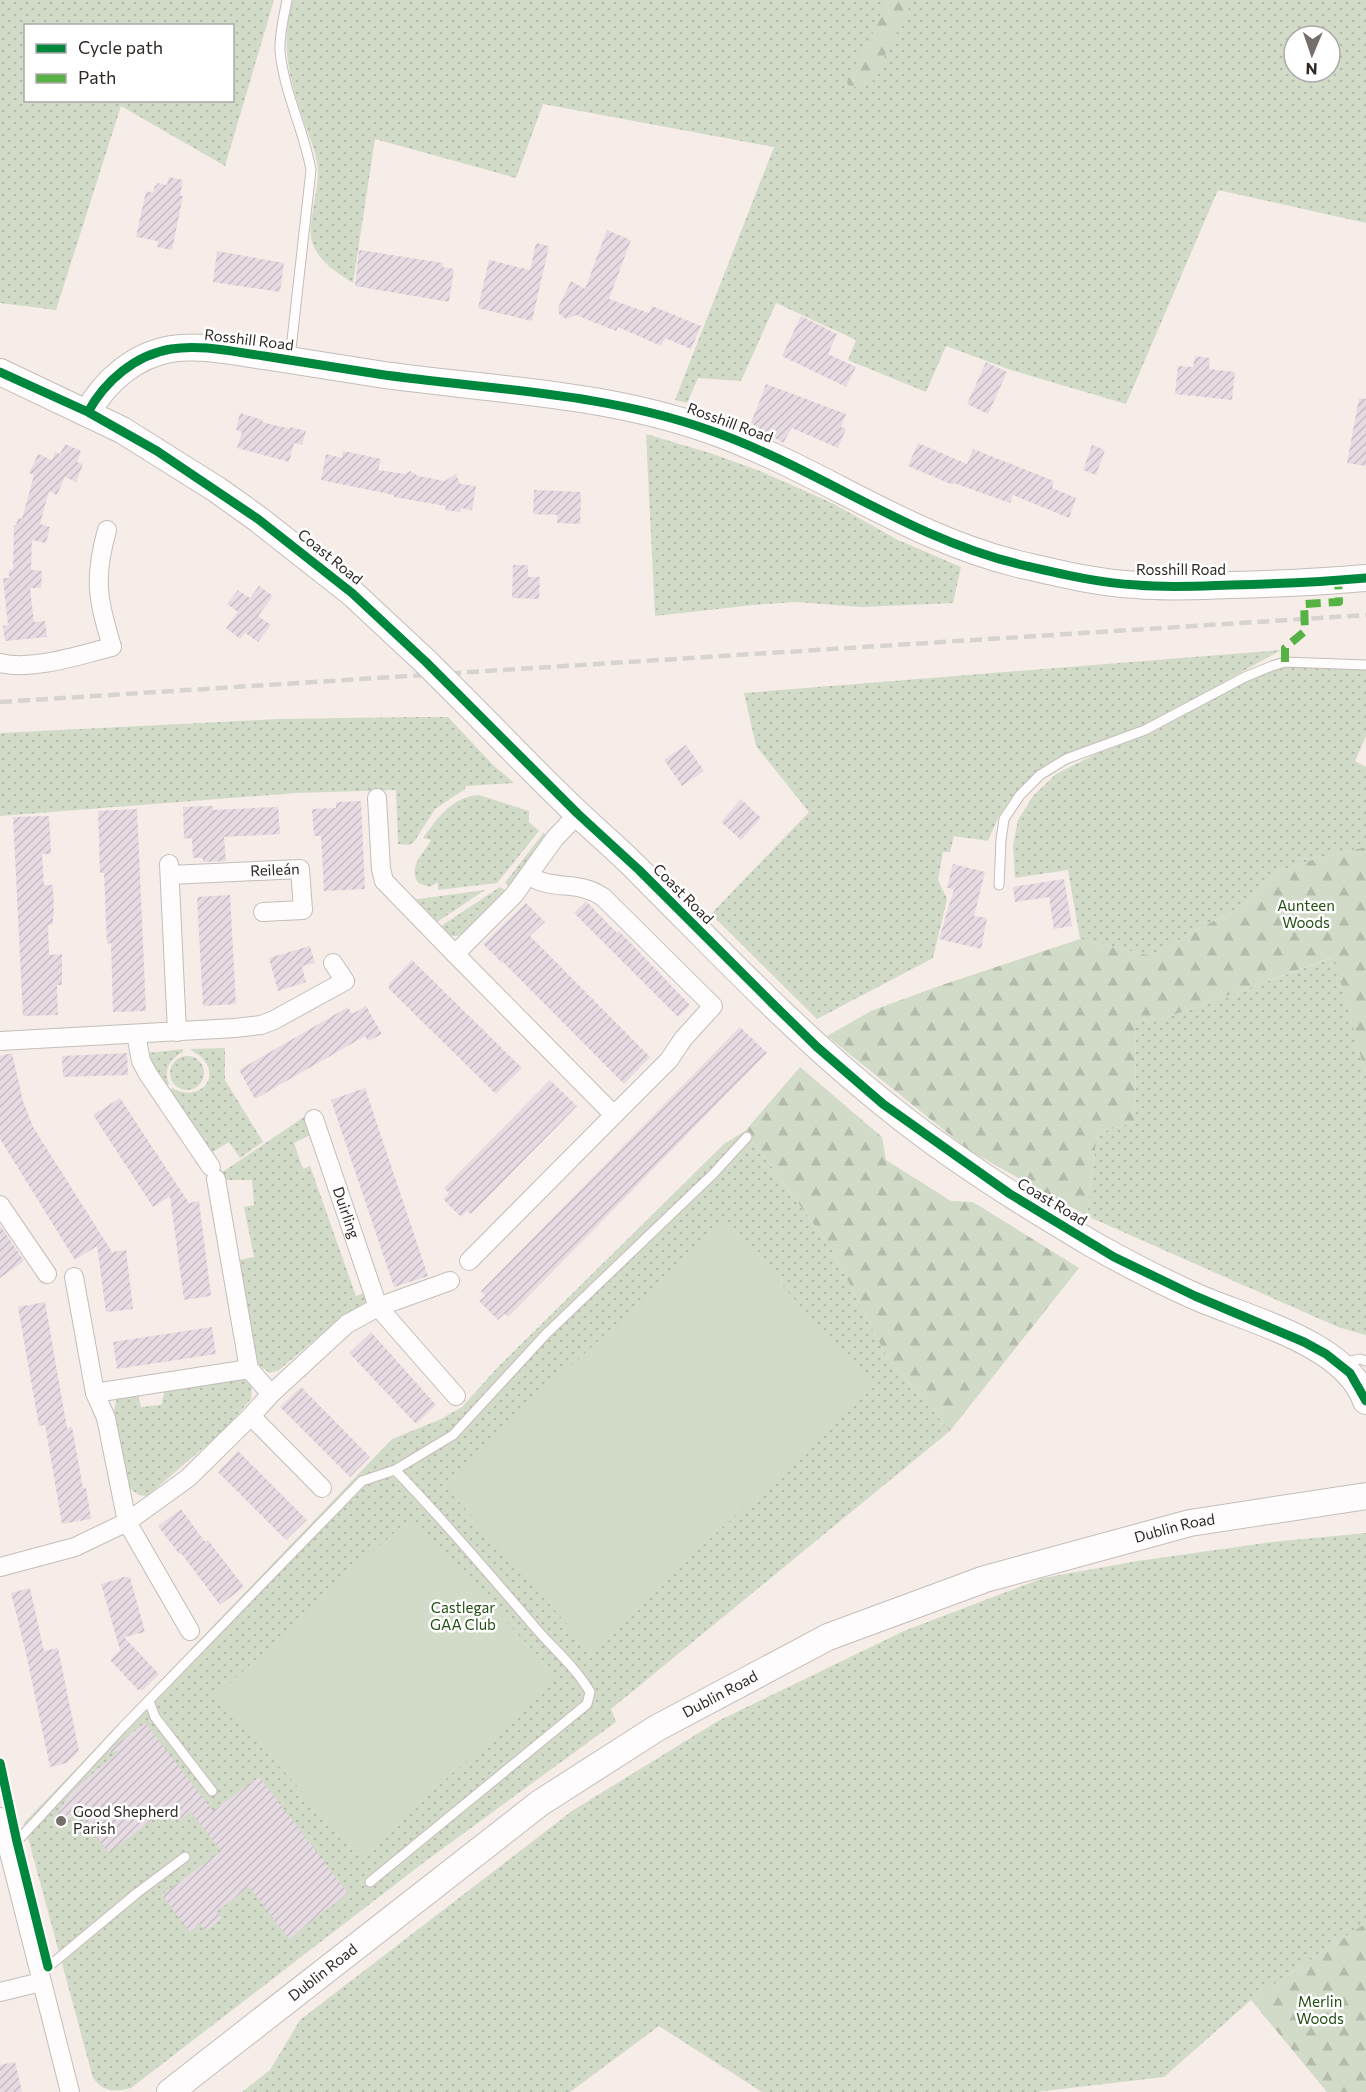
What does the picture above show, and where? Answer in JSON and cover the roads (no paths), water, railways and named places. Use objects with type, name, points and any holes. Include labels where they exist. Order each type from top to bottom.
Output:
[{"type":"main road","name":"Rosshill Road","points":[[88,412],[97,396],[141,358],[175,348],[216,349],[389,376],[599,401],[653,412],[710,430],[771,455],[917,529],[958,546],[1013,563],[1060,574],[1096,581],[1138,585],[1187,586],[1283,584],[1366,578]]},
{"type":"main road","name":"Coast Road","points":[[0,372],[88,412],[157,451],[258,519],[352,593],[426,662],[817,1047],[883,1104],[1019,1200],[1130,1265],[1195,1296],[1304,1342],[1340,1363],[1350,1373],[1366,1401]]},
{"type":"main road","name":"Dublin Road","points":[[170,2092],[540,1803],[657,1728],[828,1637],[985,1579],[1190,1523],[1366,1496]]},
{"type":"street","points":[[0,663],[28,665],[70,658],[112,647],[98,591],[98,568],[107,530]]},
{"type":"street","points":[[377,798],[381,869],[384,881],[614,1115]]},
{"type":"street","points":[[455,954],[514,895],[555,838],[578,814]]},
{"type":"street","name":"Reileán","points":[[177,1032],[169,869],[300,869],[303,910],[263,912]]},
{"type":"street","points":[[469,1261],[669,1060],[683,1039],[713,1006],[603,897],[580,886],[549,885],[529,876]]},
{"type":"street","points":[[0,1040],[177,1032],[261,1025],[345,981],[333,963]]},
{"type":"street","points":[[136,1034],[141,1061],[148,1074],[213,1173],[249,1369],[271,1394]]},
{"type":"street","name":"Duirling","points":[[314,1119],[378,1307],[456,1396]]},
{"type":"street","points":[[0,1205],[47,1274]]},
{"type":"street","points":[[74,1277],[95,1393],[106,1418],[127,1522],[190,1631]]},
{"type":"street","points":[[0,1567],[75,1547],[127,1522],[188,1478],[271,1394],[347,1324],[378,1307],[450,1281]]},
{"type":"street","points":[[95,1393],[249,1369]]},
{"type":"street","points":[[251,1416],[322,1488]]},
{"type":"street","points":[[0,1817],[70,2092]]},
{"type":"street","points":[[0,1992],[39,1976]]},
{"type":"lane","points":[[287,0],[280,49],[283,72],[312,170],[290,360]]},
{"type":"lane","points":[[999,885],[1004,819],[1020,795],[1040,775],[1066,759],[1145,730],[1245,677],[1272,666],[1286,662],[1366,665]]},
{"type":"lane","points":[[8,1851],[149,1701],[362,1481],[395,1470],[453,1435],[546,1334],[713,1174],[747,1137]]},
{"type":"lane","points":[[1340,1363],[1366,1360]]},
{"type":"lane","points":[[370,1882],[587,1704],[590,1692],[581,1677],[432,1508],[395,1470]]},
{"type":"lane","points":[[149,1701],[155,1717],[212,1791]]},
{"type":"lane","points":[[39,1976],[137,1893],[185,1857]]},
{"type":"railway","points":[[0,702],[1366,615]]},
{"type":"place","name":"Good Shepherd Parish","points":[[61,1821]]},
{"type":"park label","name":"Aunteen Woods","points":[[1306,914]]},
{"type":"park label","name":"Castlegar GAA Club","points":[[463,1616]]},
{"type":"park label","name":"Merlin Woods","points":[[1320,2010]]}]
